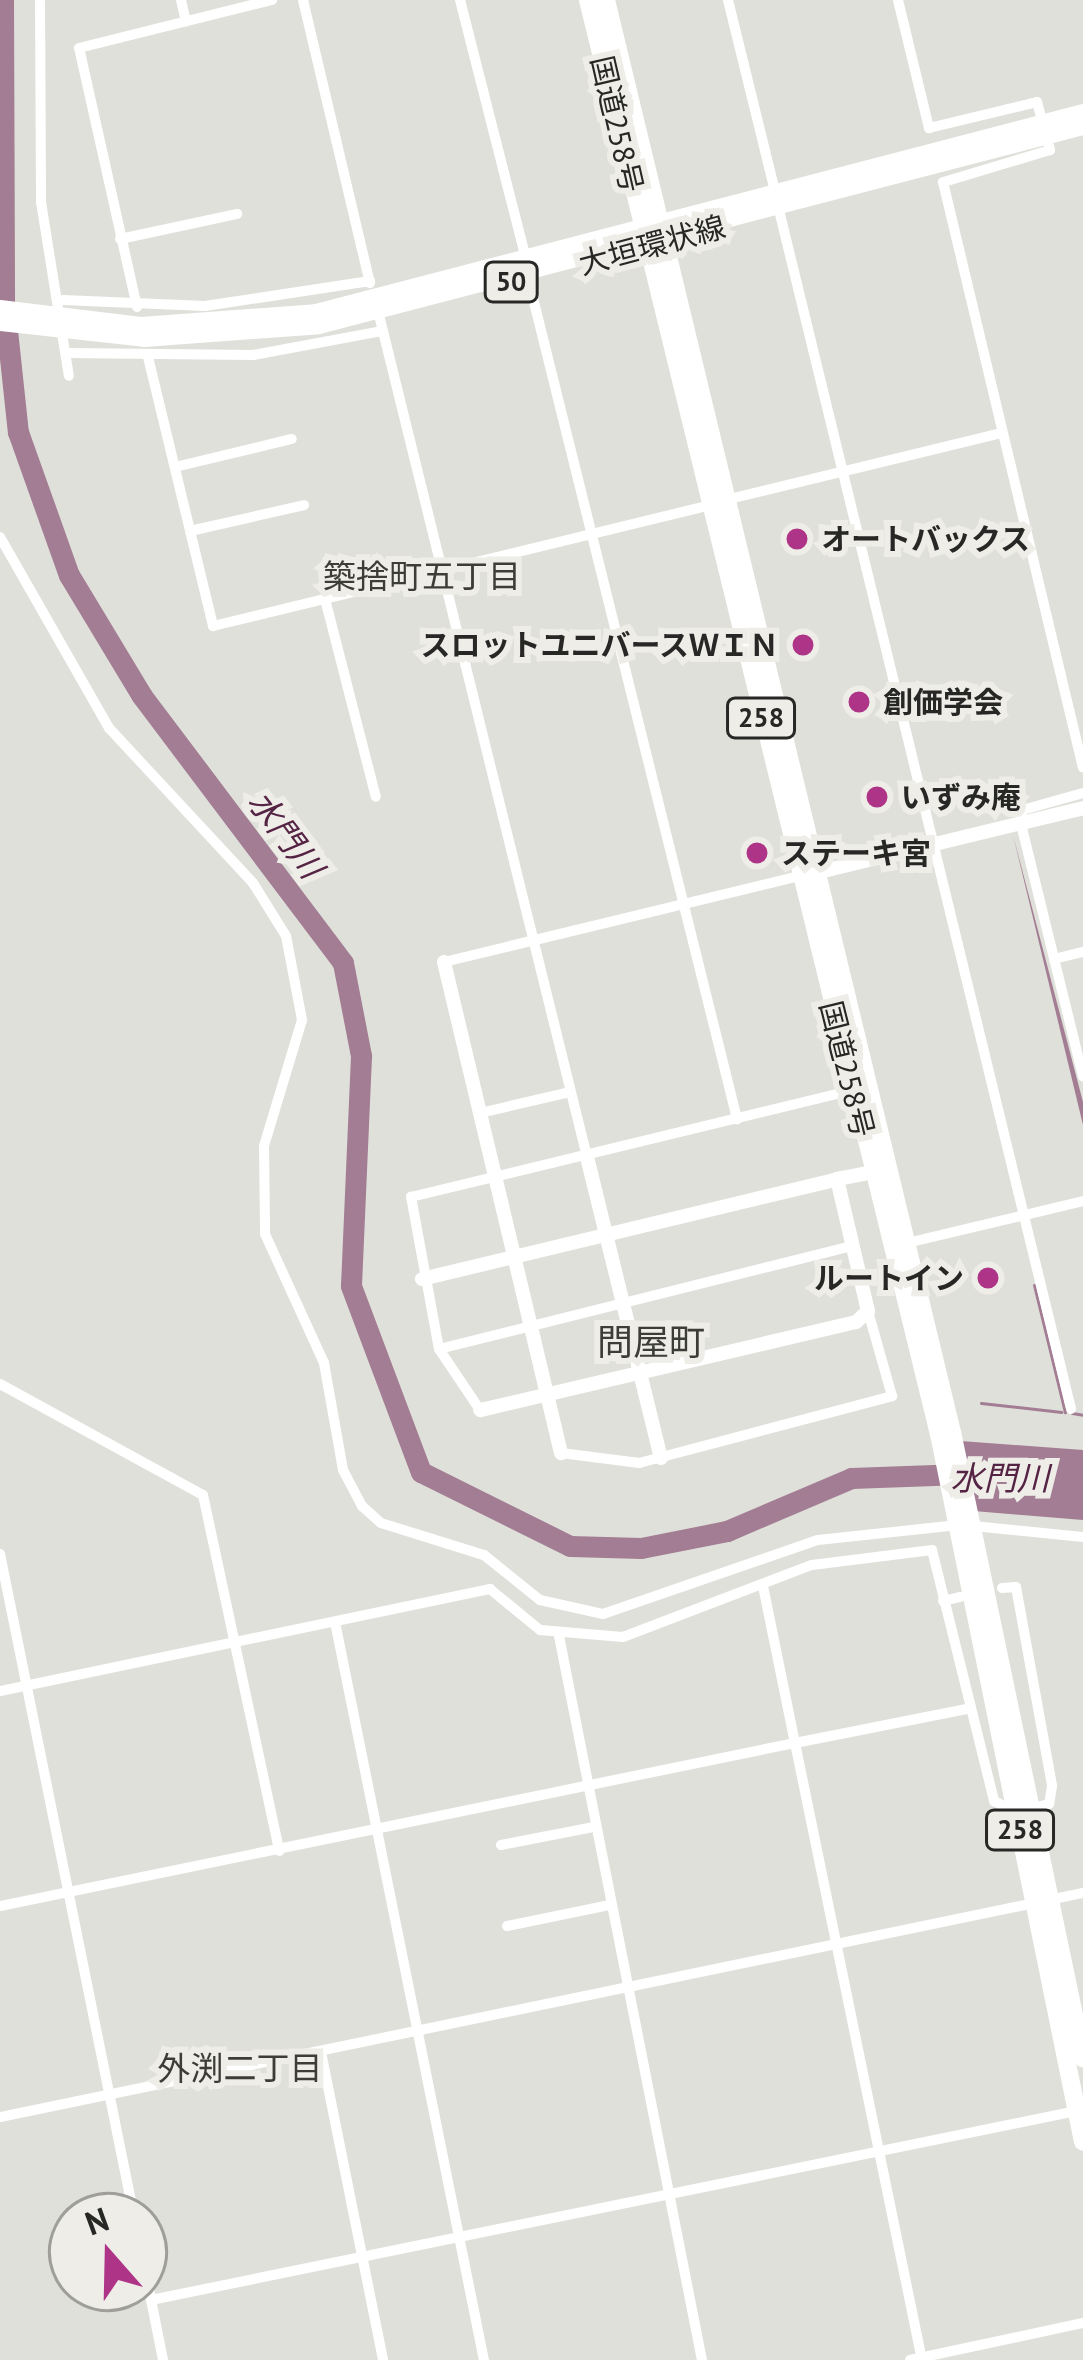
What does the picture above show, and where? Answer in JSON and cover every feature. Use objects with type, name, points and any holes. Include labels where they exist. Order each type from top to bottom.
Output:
[{"type":"highway","name":"国道258号","points":[[588,0],[646,248],[718,502],[945,1433]]},
{"type":"highway","name":"国道258号","points":[[606,0],[665,233],[718,502]]},
{"type":"highway","name":"国道258号","points":[[810,874],[853,1090],[907,1243],[1044,1901],[1083,2058]]},
{"type":"highway","name":"国道258号","points":[[1044,1901],[1083,2142]]},
{"type":"main road","name":"大垣環状線","points":[[374,297],[528,278],[646,248],[665,233],[1083,112]]},
{"type":"main road","name":"大垣環状線","points":[[910,161],[1083,127]]},
{"type":"main road","name":"大垣環状線","points":[[0,323],[231,338],[641,228],[665,233]]},
{"type":"main road","name":"大垣環状線","points":[[0,308],[100,329]]},
{"type":"street","points":[[40,0],[41,202],[63,300],[69,376]]},
{"type":"street","points":[[181,0],[186,21]]},
{"type":"street","points":[[137,307],[76,56],[272,0]]},
{"type":"street","points":[[303,0],[661,1458]]},
{"type":"street","points":[[460,0],[526,258]]},
{"type":"street","points":[[728,0],[1071,1409]]},
{"type":"street","points":[[898,0],[928,128],[1037,102],[1050,151],[943,182],[1083,768]]},
{"type":"street","points":[[120,239],[237,214]]},
{"type":"street","points":[[528,278],[736,1119]]},
{"type":"street","points":[[63,300],[137,307],[374,297]]},
{"type":"street","points":[[67,353],[253,355],[383,331]]},
{"type":"street","points":[[148,357],[213,626],[1002,434]]},
{"type":"street","points":[[175,467],[292,439]]},
{"type":"street","points":[[190,531],[304,505]]},
{"type":"street","points":[[0,537],[109,728],[253,883],[286,936],[302,1020],[264,1146],[265,1234],[319,1350],[344,1470],[362,1506],[381,1523],[484,1555],[540,1600],[603,1614],[818,1540],[964,1521],[1083,1537]]},
{"type":"street","points":[[325,599],[376,796]]},
{"type":"street","points":[[1083,793],[1022,811],[1083,1076]]},
{"type":"street","points":[[837,1180],[892,1396],[661,1458],[561,1454],[444,962],[1083,808]]},
{"type":"street","points":[[1054,959],[1083,952]]},
{"type":"street","points":[[853,1090],[411,1197],[422,1279],[439,1349],[480,1410],[640,1373],[868,1311]]},
{"type":"street","points":[[480,1113],[570,1092]]},
{"type":"street","points":[[422,1279],[881,1171]]},
{"type":"street","points":[[907,1243],[1083,1201]]},
{"type":"street","points":[[439,1349],[852,1246]]},
{"type":"street","points":[[0,1384],[202,1495],[238,1640],[279,1851]]},
{"type":"street","points":[[0,1691],[490,1589],[559,1636],[623,1637],[853,1554],[932,1550],[967,1708],[994,1801],[1025,1810],[1049,1804],[1052,1786],[1016,1587],[1001,1588]]},
{"type":"street","points":[[0,1554],[129,2192]]},
{"type":"street","points":[[763,1586],[918,2359],[1083,2324]]},
{"type":"street","points":[[943,1601],[961,1597]]},
{"type":"street","points":[[335,1622],[484,2360]]},
{"type":"street","points":[[559,1636],[583,1784],[702,2360]]},
{"type":"street","points":[[0,1906],[967,1708]]},
{"type":"street","points":[[501,1845],[594,1827]]},
{"type":"street","points":[[0,2116],[1083,1893]]},
{"type":"street","points":[[507,1926],[608,1905]]},
{"type":"street","points":[[321,2052],[383,2360]]},
{"type":"street","points":[[168,2296],[1077,2111]]},
{"type":"street","points":[[153,2312],[163,2360]]},
{"type":"water","points":[[1013,835],[1083,1102],[1083,1125]]},
{"type":"water","name":"水門川","points":[[947,1440],[1083,1450],[1083,1520],[962,1510]]},
{"type":"waterway","name":"水門川","points":[[3,0],[4,302],[18,432],[69,575],[142,696],[343,963],[361,1056],[351,1286],[421,1472],[570,1546],[641,1548],[727,1531],[851,1478],[962,1474]]},
{"type":"waterway","points":[[1034,1285],[1065,1412]]},
{"type":"waterway","points":[[981,1403],[1062,1412]]},
{"type":"waterway","points":[[1072,1413],[1083,1415]]},
{"type":"place","name":"オートバックス","points":[[797,539]]},
{"type":"place","name":"スロットユニバースＷＩＮ","points":[[803,645]]},
{"type":"place","name":"創価学会","points":[[859,702]]},
{"type":"place","name":"いずみ庵","points":[[877,797]]},
{"type":"place","name":"ステーキ宮","points":[[757,853]]},
{"type":"place","name":"ルートイン","points":[[988,1278]]},
{"type":"district","name":"築捨町五丁目","points":[[422,576]]},
{"type":"district","name":"問屋町","points":[[651,1342]]},
{"type":"district","name":"外渕二丁目","points":[[240,2068]]}]
